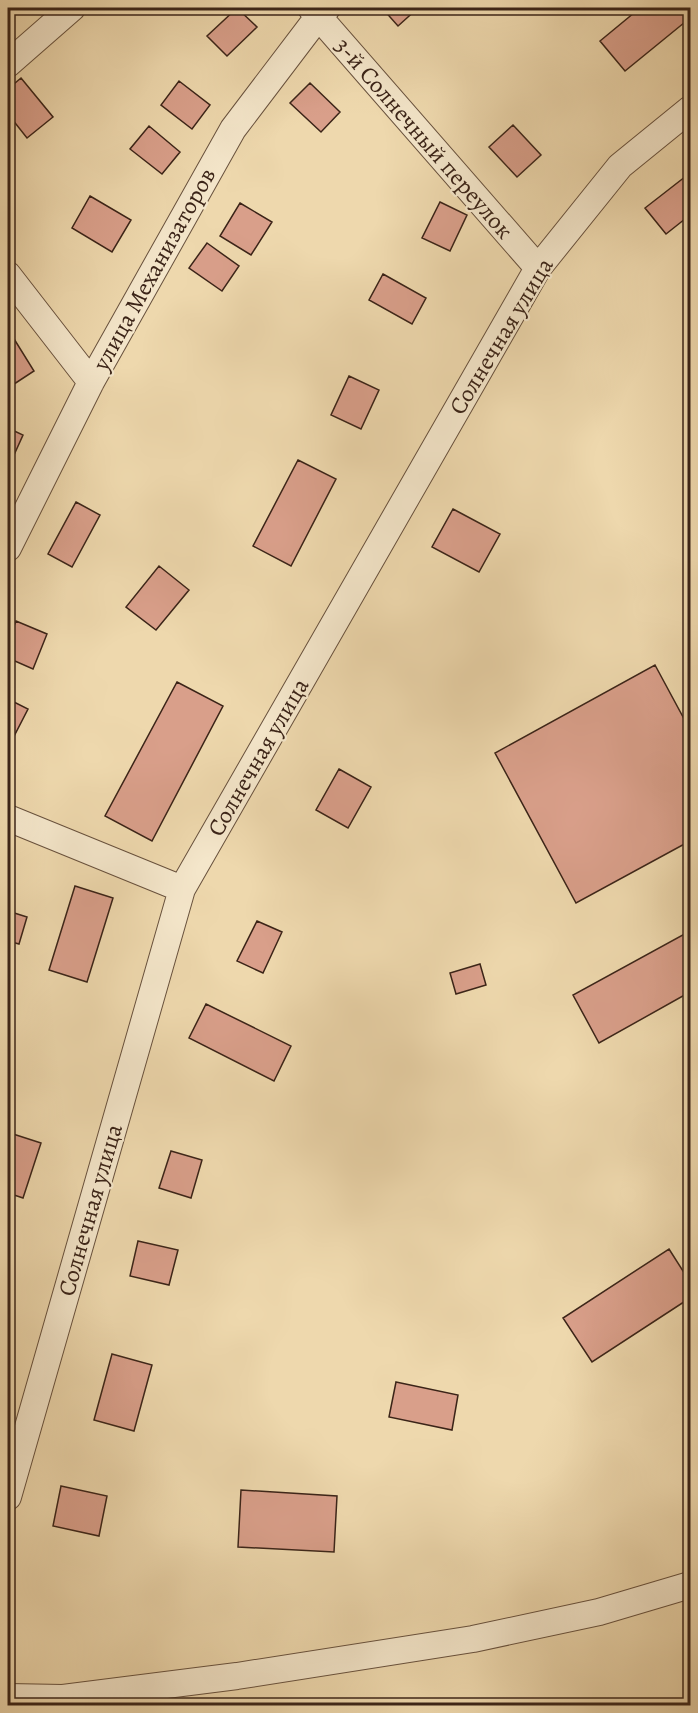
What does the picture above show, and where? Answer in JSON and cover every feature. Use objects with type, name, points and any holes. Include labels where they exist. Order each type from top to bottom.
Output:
[{"type":"street","points":[[8,64],[72,8]]},
{"type":"street","name":"3-й Солнечный переулок","points":[[318,11],[538,268]]},
{"type":"street","name":"улица Механизаторов","points":[[8,548],[91,382],[233,129],[318,11]]},
{"type":"street","name":"Солнечная улица","points":[[8,1497],[182,889],[538,268],[620,166],[690,109]]},
{"type":"street","points":[[8,275],[91,382]]},
{"type":"street","points":[[8,818],[182,889]]},
{"type":"street","points":[[8,1698],[63,1698],[237,1676],[473,1639],[599,1612],[690,1585]]},
{"type":"building","points":[[237,8],[257,27],[227,56],[207,36]]},
{"type":"building","points":[[382,8],[418,8],[398,26]]},
{"type":"building","points":[[640,8],[690,8],[690,18],[625,71],[600,41]]},
{"type":"building","points":[[21,78],[53,117],[27,138],[8,114],[8,89]]},
{"type":"building","points":[[179,81],[210,105],[192,129],[161,105]]},
{"type":"building","points":[[310,83],[340,112],[321,132],[290,103]]},
{"type":"building","points":[[513,125],[541,155],[517,177],[489,147]]},
{"type":"building","points":[[149,126],[180,152],[162,174],[130,149]]},
{"type":"building","points":[[690,173],[690,215],[666,234],[645,208]]},
{"type":"building","points":[[90,196],[131,220],[112,252],[72,228]]},
{"type":"building","points":[[440,202],[467,215],[450,251],[422,238]]},
{"type":"building","points":[[240,203],[272,222],[251,255],[220,236]]},
{"type":"building","points":[[207,243],[239,266],[222,291],[189,268]]},
{"type":"building","points":[[383,274],[426,298],[412,324],[369,300]]},
{"type":"building","points":[[11,334],[34,371],[8,388],[8,337]]},
{"type":"building","points":[[349,376],[379,390],[361,429],[331,415]]},
{"type":"building","points":[[8,428],[23,435],[9,466],[8,465]]},
{"type":"building","points":[[298,460],[336,479],[291,566],[253,546]]},
{"type":"building","points":[[76,502],[100,515],[72,567],[48,554]]},
{"type":"building","points":[[453,509],[500,534],[479,572],[432,547]]},
{"type":"building","points":[[159,566],[189,590],[156,630],[126,607]]},
{"type":"building","points":[[16,621],[47,634],[33,669],[8,658],[8,641]]},
{"type":"building","points":[[655,665],[690,730],[690,841],[576,903],[495,753]]},
{"type":"building","points":[[177,682],[223,706],[152,841],[105,816]]},
{"type":"building","points":[[8,699],[28,709],[10,744],[8,743]]},
{"type":"building","points":[[339,769],[371,787],[348,828],[316,810]]},
{"type":"building","points":[[75,886],[113,898],[87,982],[49,970]]},
{"type":"building","points":[[8,911],[27,917],[19,944],[8,941]]},
{"type":"building","points":[[257,921],[282,932],[263,973],[237,961]]},
{"type":"building","points":[[690,931],[690,992],[599,1043],[573,995]]},
{"type":"building","points":[[480,964],[486,985],[456,994],[450,973]]},
{"type":"building","points":[[206,1004],[291,1046],[274,1081],[189,1038]]},
{"type":"building","points":[[10,1133],[41,1143],[23,1198],[8,1193]]},
{"type":"building","points":[[171,1151],[202,1160],[191,1198],[159,1188]]},
{"type":"building","points":[[138,1241],[178,1250],[169,1285],[130,1276]]},
{"type":"building","points":[[669,1249],[690,1282],[690,1298],[592,1362],[563,1318]]},
{"type":"building","points":[[112,1354],[152,1365],[134,1431],[94,1420]]},
{"type":"building","points":[[396,1382],[458,1395],[452,1430],[389,1417]]},
{"type":"building","points":[[61,1486],[107,1496],[99,1536],[53,1526]]},
{"type":"building","points":[[241,1490],[337,1496],[334,1552],[238,1547]]}]
